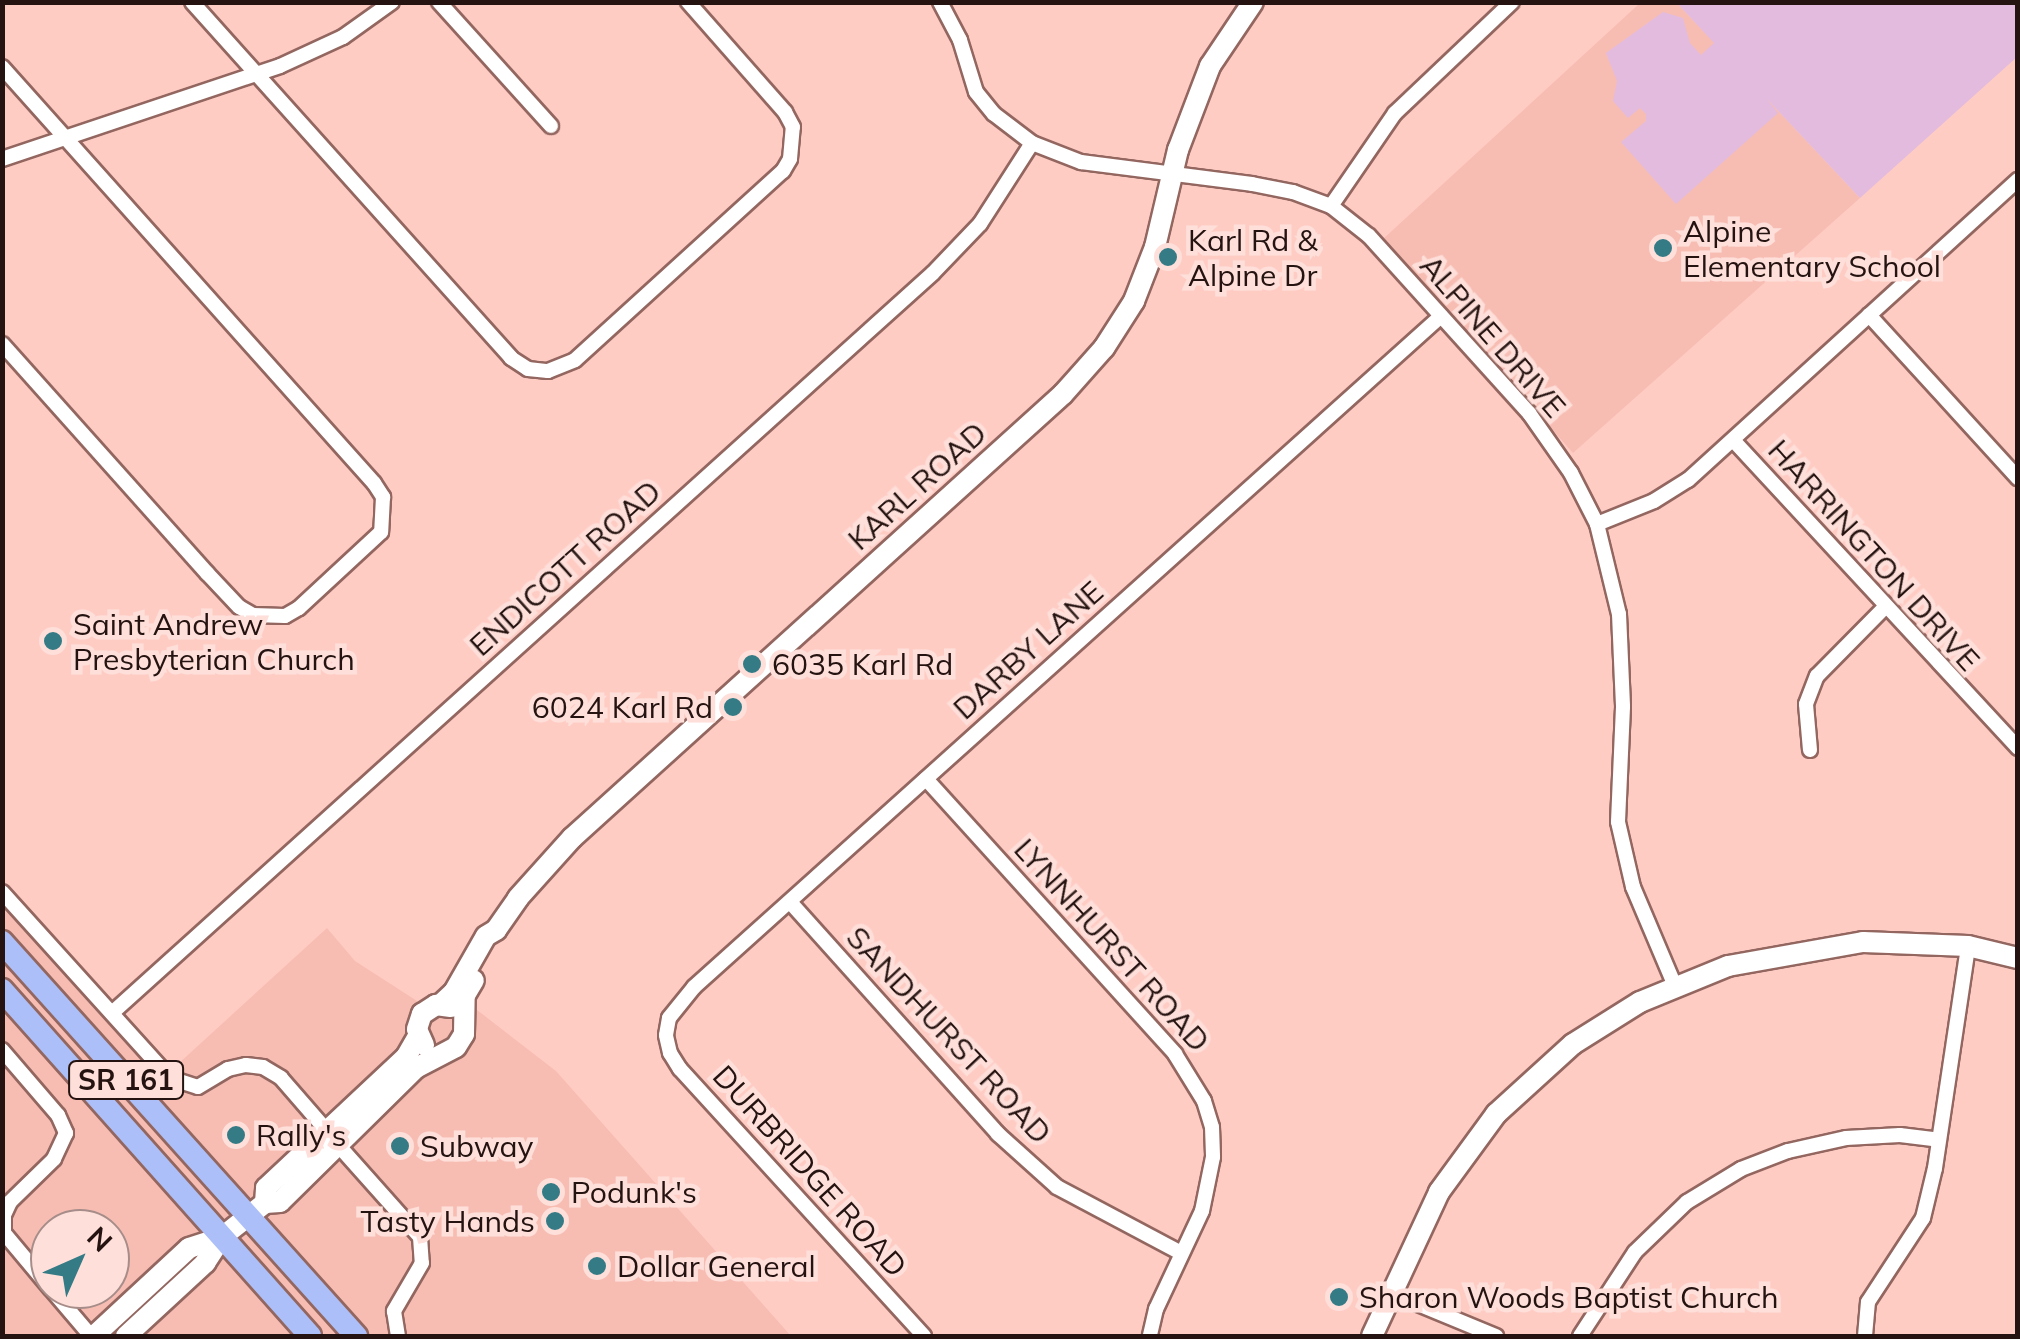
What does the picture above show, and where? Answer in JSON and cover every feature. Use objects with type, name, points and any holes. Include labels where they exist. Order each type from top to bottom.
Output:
[{"type":"main road","name":"SR 161","points":[[2,942],[257,1210],[356,1336]]},
{"type":"main road","name":"SR 161","points":[[2,990],[310,1336]]},
{"type":"street","points":[[192,2],[511,358],[528,369],[548,371],[575,360],[782,171],[794,144],[793,127],[785,112],[688,2]]},
{"type":"street","points":[[2,159],[256,73],[343,37],[392,2]]},
{"type":"street","points":[[439,2],[551,126]]},
{"type":"street","name":"ALPINE DRIVE","points":[[940,2],[960,40],[976,92],[994,114],[1032,143],[1082,162],[1294,192],[1332,206],[1369,236],[1529,413],[1571,473],[1597,524],[1619,614],[1623,707],[1618,822],[1633,887],[1675,986]]},
{"type":"street","name":"KARL ROAD","points":[[440,1005],[454,992],[486,936],[496,930],[518,898],[572,838],[1063,394],[1104,348],[1134,301],[1155,246],[1172,174],[1210,66],[1252,2]]},
{"type":"street","points":[[1332,206],[1395,113],[1512,2]]},
{"type":"street","points":[[2,66],[374,483],[385,513],[382,532],[370,548],[299,608],[269,618],[239,607],[2,344]]},
{"type":"street","name":"ENDICOTT ROAD","points":[[112,1013],[933,273],[980,224],[1032,143]]},
{"type":"street","points":[[1597,524],[1654,501],[1688,480],[2018,180]]},
{"type":"street","points":[[1869,315],[2018,478]]},
{"type":"street","name":"DARBY LANE","points":[[666,1035],[678,1004],[1440,316]]},
{"type":"street","name":"HARRINGTON DRIVE","points":[[1734,440],[1884,608],[2018,748]]},
{"type":"street","points":[[1810,750],[1806,704],[1817,676],[1884,608]]},
{"type":"street","name":"LYNNHURST ROAD","points":[[926,779],[1192,1076],[1212,1127],[1213,1156],[1202,1210],[1180,1253],[1150,1336]]},
{"type":"street","points":[[2,892],[180,1084],[198,1087],[228,1069],[246,1065],[264,1067],[281,1078],[420,1236],[422,1264],[394,1311],[398,1336]]},
{"type":"street","name":"SANDHURST ROAD","points":[[790,902],[998,1134],[1057,1187],[1180,1253]]},
{"type":"street","name":"KARL ROAD","points":[[462,1019],[465,995],[496,942],[496,930]]},
{"type":"street","points":[[1372,1336],[1438,1192],[1496,1114],[1573,1044],[1675,986],[1728,966],[1863,942],[1968,946],[2018,958]]},
{"type":"street","points":[[1865,1336],[1868,1302],[1923,1218],[1939,1140],[1968,946]]},
{"type":"street","points":[[126,1336],[205,1263],[222,1237],[257,1210],[266,1188],[332,1139],[416,1068],[461,1041],[462,1019],[452,1008],[440,1005],[422,1014],[418,1036],[406,1057],[332,1139]]},
{"type":"street","name":"DURBRIDGE ROAD","points":[[666,1035],[670,1054],[680,1069],[924,1336]]},
{"type":"street","points":[[418,1036],[427,1049],[442,1053]]},
{"type":"street","points":[[2,1050],[58,1114],[66,1133],[54,1159],[10,1202],[4,1214],[4,1233],[30,1264]]},
{"type":"street","points":[[1580,1336],[1634,1252],[1687,1202],[1741,1169],[1846,1138],[1900,1136],[1939,1140]]},
{"type":"street","points":[[68,1309],[92,1336],[188,1248],[222,1237]]},
{"type":"street","points":[[1389,1292],[1496,1336]]},
{"type":"shaded area","points":[[1640,3],[1677,3],[1860,198],[1573,453],[1383,239]]},
{"type":"shaded area","points":[[1677,3],[2017,3],[2017,57],[1860,198],[1766,98],[1778,113],[1676,204],[1621,142],[1646,121],[1646,114],[1640,108],[1628,118],[1613,101],[1617,81],[1606,53],[1663,12],[1683,18],[1690,43],[1701,55],[1714,43]]},
{"type":"shaded area","points":[[2,894],[167,1074],[327,928],[355,961],[442,1017],[459,996],[556,1071],[791,1336],[3,1336]]},
{"type":"place","name":"Alpine Elementary School","points":[[1663,248]]},
{"type":"place","name":"Karl Rd & Alpine Dr","points":[[1168,257]]},
{"type":"place","name":"Saint Andrew Presbyterian Church","points":[[53,641]]},
{"type":"place","name":"6035 Karl Rd","points":[[752,664]]},
{"type":"place","name":"6024 Karl Rd","points":[[733,707]]},
{"type":"place","name":"Rally's","points":[[236,1135]]},
{"type":"place","name":"Subway","points":[[400,1146]]},
{"type":"place","name":"Podunk's","points":[[551,1192]]},
{"type":"place","name":"Tasty Hands","points":[[555,1221]]},
{"type":"place","name":"Dollar General","points":[[597,1266]]},
{"type":"place","name":"Sharon Woods Baptist Church","points":[[1339,1297]]}]
